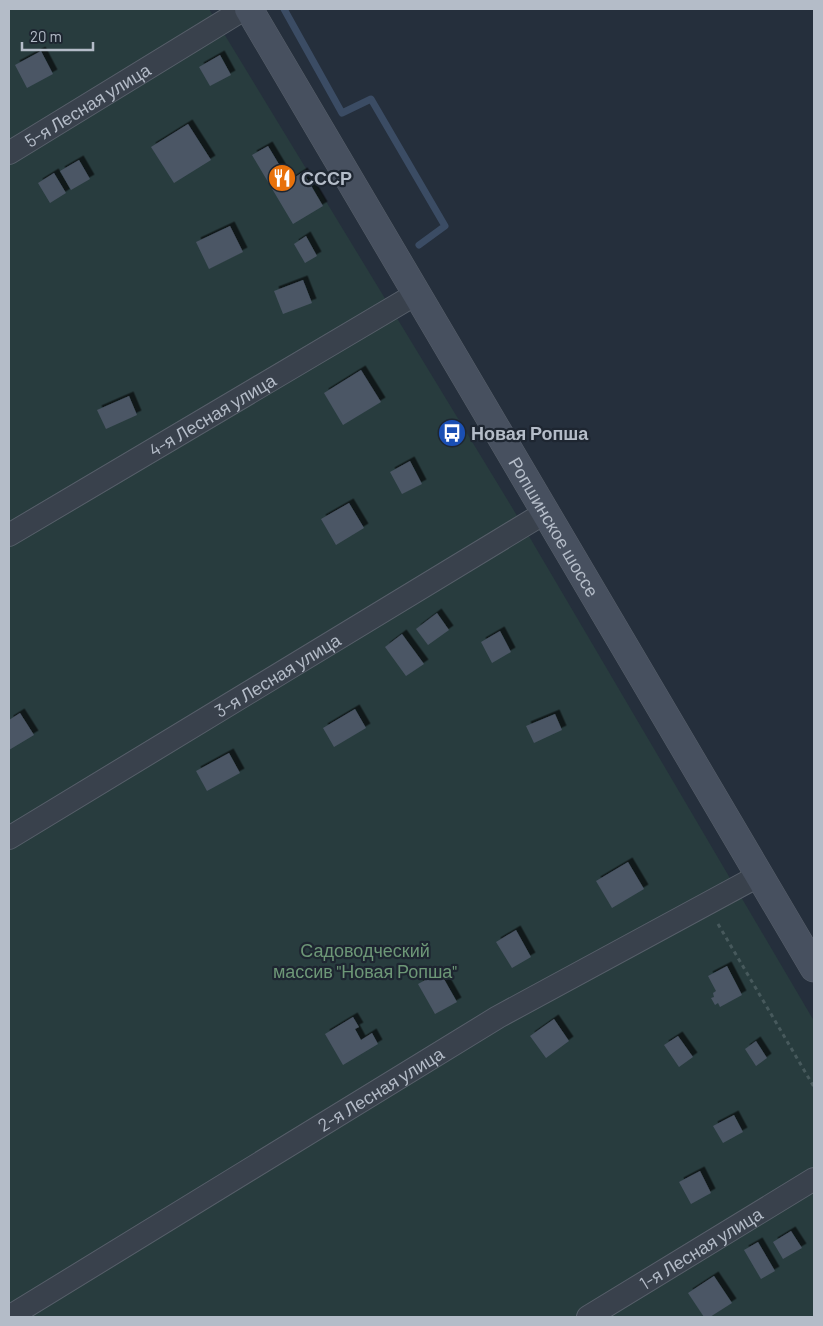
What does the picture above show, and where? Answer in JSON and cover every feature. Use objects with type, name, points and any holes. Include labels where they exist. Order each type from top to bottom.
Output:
[{"type":"main road","name":"Ропшинское шоссе","points":[[249,9],[814,968]]},
{"type":"street","name":"5-я Лесная улица","points":[[9,153],[244,9]]},
{"type":"street","name":"4-я Лесная улица","points":[[9,534],[416,294]]},
{"type":"street","name":"3-я Лесная улица","points":[[9,838],[546,512]]},
{"type":"street","name":"2-я Лесная улица","points":[[9,1317],[498,1017],[760,875]]},
{"type":"street","name":"1-я Лесная улица","points":[[588,1317],[814,1179]]},
{"type":"path","points":[[706,904],[814,1087]]},
{"type":"green space","name":"Садоводческий массив \"Новая Ропша\"","points":[[9,9],[209,9],[513,509],[814,1021],[814,1317],[9,1317]]},
{"type":"building","points":[[41,51],[53,74],[27,88],[15,65]]},
{"type":"building","points":[[220,55],[231,75],[210,86],[199,67]]},
{"type":"building","points":[[188,124],[211,160],[174,183],[151,147]]},
{"type":"building","points":[[268,146],[289,181],[303,172],[323,206],[293,224],[252,155]]},
{"type":"building","points":[[79,160],[90,179],[71,190],[60,171]]},
{"type":"building","points":[[54,173],[66,193],[50,203],[38,183]]},
{"type":"building","points":[[230,226],[243,252],[209,269],[196,242]]},
{"type":"building","points":[[306,236],[317,256],[305,263],[294,244]]},
{"type":"building","points":[[303,280],[312,303],[283,314],[274,291]]},
{"type":"building","points":[[361,370],[381,402],[343,425],[324,393]]},
{"type":"building","points":[[129,396],[137,415],[106,429],[97,410]]},
{"type":"building","points":[[410,461],[422,484],[402,494],[390,472]]},
{"type":"building","points":[[349,503],[364,528],[336,545],[321,519]]},
{"type":"building","points":[[437,613],[449,630],[428,645],[416,629]]},
{"type":"building","points":[[500,631],[511,652],[492,663],[481,642]]},
{"type":"building","points":[[402,634],[424,664],[406,676],[385,647]]},
{"type":"building","points":[[355,709],[366,728],[334,747],[323,728]]},
{"type":"building","points":[[20,713],[34,735],[9,750],[9,720]]},
{"type":"building","points":[[555,714],[562,730],[534,743],[526,726]]},
{"type":"building","points":[[229,753],[240,773],[207,791],[196,771]]},
{"type":"building","points":[[628,862],[644,889],[612,908],[596,881]]},
{"type":"building","points":[[516,930],[531,957],[512,968],[496,942]]},
{"type":"building","points":[[727,966],[742,995],[720,1007],[718,1003],[715,1005],[711,998],[714,997],[713,993],[716,991],[708,976]]},
{"type":"building","points":[[440,972],[457,1002],[435,1014],[418,984]]},
{"type":"building","points":[[353,1017],[359,1027],[355,1029],[361,1040],[372,1033],[378,1044],[343,1065],[325,1034]]},
{"type":"building","points":[[554,1019],[569,1041],[546,1058],[530,1036]]},
{"type":"building","points":[[678,1036],[693,1057],[679,1067],[664,1045]]},
{"type":"building","points":[[756,1041],[767,1058],[756,1066],[745,1049]]},
{"type":"building","points":[[734,1115],[743,1132],[723,1143],[713,1126]]},
{"type":"building","points":[[700,1171],[711,1193],[691,1204],[679,1182]]},
{"type":"building","points":[[791,1231],[802,1248],[783,1259],[773,1242]]},
{"type":"building","points":[[758,1242],[775,1271],[761,1279],[744,1250]]},
{"type":"building","points":[[714,1276],[732,1303],[710,1317],[704,1317],[688,1293]]},
{"type":"waterway","points":[[284,9],[342,113],[371,99],[445,226],[419,245]]},
{"type":"place","name":"СССР","points":[[282,178]]},
{"type":"place","name":"Новая Ропша","points":[[452,433]]}]
